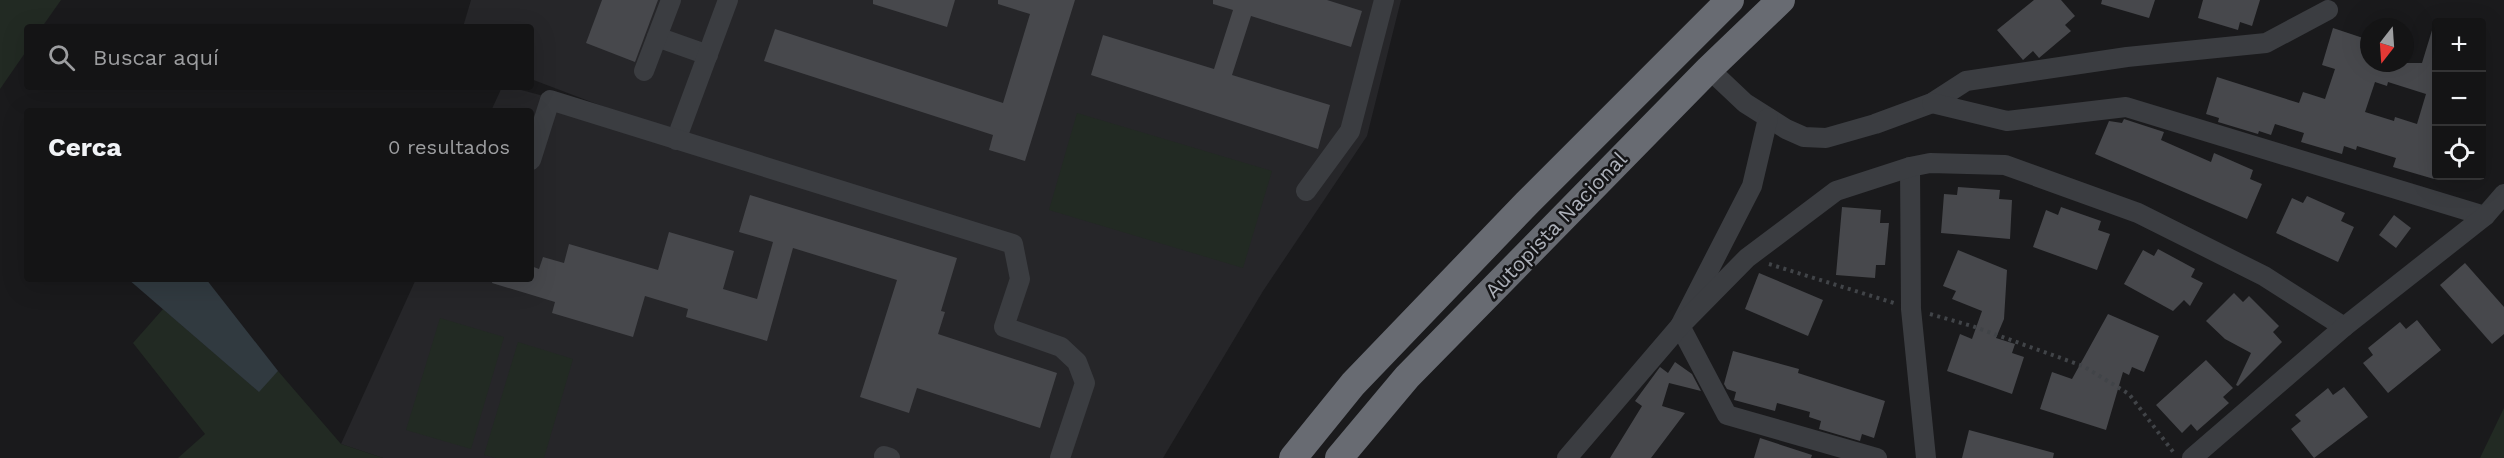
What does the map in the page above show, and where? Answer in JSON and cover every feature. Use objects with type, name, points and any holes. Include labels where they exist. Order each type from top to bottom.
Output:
[{"type":"highway","name":"Autopista Nacional","points":[[1293,458],[1353,384],[1536,194],[1730,0]]},
{"type":"highway","name":"Autopista Nacional","points":[[1339,458],[1407,377],[1709,69],[1780,0]]},
{"type":"street","points":[[644,71],[670,0]]},
{"type":"street","points":[[676,140],[728,0]]},
{"type":"street","points":[[1306,191],[1350,131],[1384,0]]},
{"type":"street","points":[[1709,69],[1745,103],[1768,118],[1804,137],[1826,138],[1875,124],[1932,103],[1966,81],[2127,57],[2266,43],[2328,10]]},
{"type":"street","points":[[657,37],[708,56]]},
{"type":"street","points":[[534,151],[550,100],[1013,244],[1020,279],[1004,327],[1061,347],[1077,362],[1085,383],[1060,458]]},
{"type":"street","points":[[1932,103],[2007,121],[2126,107],[2485,216]]},
{"type":"street","points":[[1680,326],[1752,186],[1768,118]]},
{"type":"street","points":[[1567,458],[1680,326],[1747,258],[1836,191],[1910,166],[1930,163],[2005,165],[2138,213],[2264,276],[2344,327]]},
{"type":"street","points":[[1910,166],[1911,309],[1926,458]]},
{"type":"street","points":[[2192,458],[2344,327],[2485,216],[2504,194]]},
{"type":"street","points":[[1680,326],[1727,415],[1877,458]]},
{"type":"path","points":[[1747,258],[1972,326],[2083,366],[2129,394],[2178,458]]},
{"type":"shaded area","points":[[0,0],[61,0],[44,24],[24,24],[24,54],[0,89]]},
{"type":"shaded area","points":[[471,0],[1401,0],[1367,136],[1263,291],[1163,458],[383,458],[341,444],[415,282],[534,282],[534,108],[492,108],[501,90],[521,90],[649,124],[534,80],[534,24],[464,24]]},
{"type":"shaded area","points":[[1077,113],[1272,171],[1243,268],[1049,210]]},
{"type":"shaded area","points":[[131,282],[208,282],[278,371],[259,392]]},
{"type":"shaded area","points":[[163,309],[258,391],[278,371],[341,444],[383,458],[178,458],[205,434],[133,343]]},
{"type":"shaded area","points":[[440,318],[504,337],[471,449],[406,430]]},
{"type":"shaded area","points":[[518,342],[573,359],[544,458],[496,458],[484,455]]},
{"type":"shaded area","points":[[2504,408],[2504,458],[2480,458]]},
{"type":"building","points":[[602,0],[658,0],[635,62],[586,43]]},
{"type":"building","points":[[873,0],[955,0],[947,27],[873,4]]},
{"type":"building","points":[[998,0],[1075,0],[1025,161],[989,150],[993,135],[764,61],[775,29],[1003,103],[1030,14],[998,4]]},
{"type":"building","points":[[1213,0],[1327,0],[1362,11],[1351,47],[1251,16],[1232,75],[1330,105],[1318,149],[1091,75],[1103,35],[1214,69],[1233,10],[1213,4]]},
{"type":"building","points":[[2034,0],[2061,0],[2075,16],[2065,25],[2071,31],[2039,58],[2033,51],[2023,60],[1997,30]]},
{"type":"building","points":[[2102,0],[2155,0],[2149,18],[2101,4]]},
{"type":"building","points":[[2203,0],[2260,0],[2252,26],[2240,22],[2238,30],[2198,18]]},
{"type":"building","points":[[2333,28],[2360,37],[2360,72],[2414,72],[2414,63],[2422,63],[2432,30],[2432,178],[2393,167],[2396,158],[2357,146],[2356,150],[2344,146],[2342,154],[2301,142],[2304,133],[2275,124],[2271,135],[2259,131],[2258,134],[2218,122],[2219,118],[2206,114],[2217,77],[2299,103],[2303,92],[2325,99],[2335,69],[2322,65]],"holes":[[[2375,82],[2387,86],[2388,82],[2426,94],[2417,124],[2395,117],[2394,121],[2365,112]]]},
{"type":"building","points":[[2124,119],[2164,132],[2161,140],[2211,162],[2214,153],[2253,170],[2250,179],[2262,184],[2247,219],[2095,154],[2109,121],[2122,123]]},
{"type":"building","points":[[1958,187],[2000,190],[1999,199],[2012,200],[2010,239],[1941,233],[1944,194],[1957,195]]},
{"type":"building","points":[[750,195],[957,258],[941,311],[945,312],[938,334],[1057,373],[1040,428],[917,388],[909,413],[860,397],[897,280],[793,248],[767,341],[686,317],[688,309],[645,296],[633,337],[552,313],[555,302],[492,283],[534,282],[534,267],[539,269],[543,257],[564,263],[569,244],[658,270],[669,232],[734,251],[723,289],[757,299],[773,242],[739,232]]},
{"type":"building","points":[[2307,196],[2345,213],[2341,221],[2354,227],[2338,262],[2276,233],[2292,198],[2303,203]]},
{"type":"building","points":[[1842,207],[1881,210],[1880,223],[1889,223],[1885,265],[1876,265],[1875,278],[1836,275]]},
{"type":"building","points":[[2061,207],[2101,221],[2098,230],[2110,234],[2097,270],[2033,247],[2046,210],[2058,215]]},
{"type":"building","points":[[2394,215],[2411,228],[2396,248],[2379,235]]},
{"type":"building","points":[[2158,249],[2195,269],[2191,277],[2203,283],[2190,306],[2184,300],[2173,311],[2124,284],[2143,250],[2154,256]]},
{"type":"building","points":[[1958,250],[2007,270],[2004,319],[1996,338],[2015,344],[2012,353],[2024,357],[2012,394],[1947,371],[1960,334],[1972,339],[1982,311],[1952,299],[1956,291],[1943,286]]},
{"type":"building","points":[[2465,263],[2504,307],[2504,334],[2492,344],[2440,285]]},
{"type":"building","points":[[1759,273],[1823,300],[1808,336],[1745,309]]},
{"type":"building","points":[[2234,293],[2243,302],[2249,296],[2279,326],[2273,332],[2282,342],[2238,386],[2236,385],[2251,353],[2225,339],[2206,321]]},
{"type":"building","points":[[2108,314],[2159,336],[2144,372],[2132,367],[2129,375],[2123,372],[2106,430],[2040,409],[2052,372],[2072,379]]},
{"type":"building","points":[[2417,320],[2441,350],[2388,393],[2363,363],[2373,355],[2368,348],[2400,322],[2406,329]]},
{"type":"building","points":[[1733,351],[1799,369],[1798,373],[1885,401],[1874,438],[1862,434],[1860,441],[1819,429],[1821,421],[1809,417],[1810,412],[1777,403],[1775,411],[1734,400],[1736,392],[1727,389],[1724,384]]},
{"type":"building","points":[[2206,360],[2233,388],[2223,397],[2229,403],[2197,431],[2191,424],[2182,433],[2156,405]]},
{"type":"building","points":[[1675,362],[1692,374],[1701,391],[1669,383],[1662,406],[1685,413],[1651,458],[1610,458],[1642,406],[1635,401],[1660,367],[1668,373]]},
{"type":"building","points":[[2344,387],[2368,417],[2314,458],[2291,429],[2301,421],[2295,415],[2328,388],[2333,395]]},
{"type":"building","points":[[1969,430],[2054,453],[2053,458],[1962,458]]},
{"type":"building","points":[[1760,438],[1812,455],[1811,458],[1754,458]]}]
